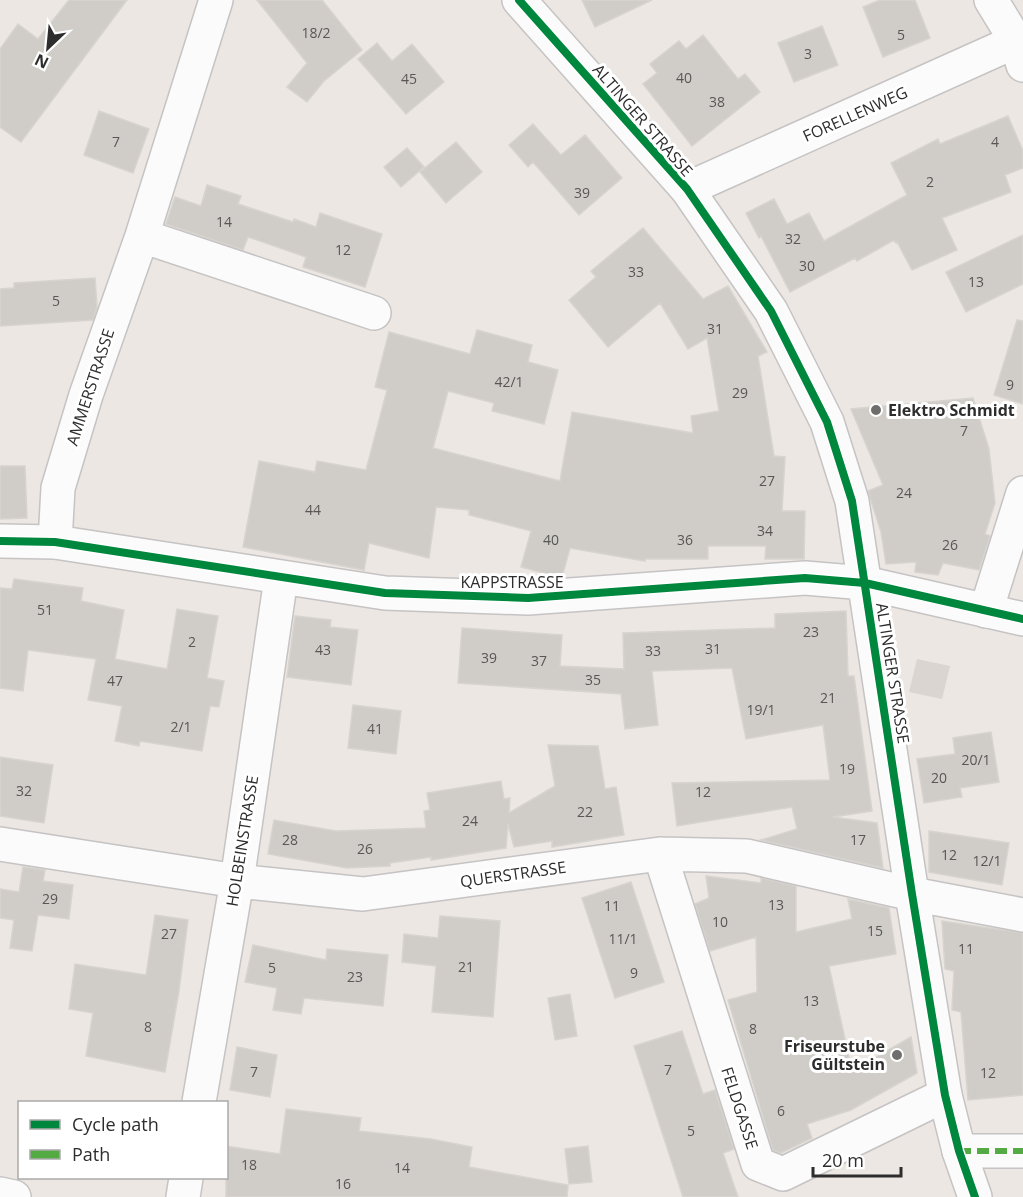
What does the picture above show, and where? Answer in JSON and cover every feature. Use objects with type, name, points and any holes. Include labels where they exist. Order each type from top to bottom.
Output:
[{"type":"street","name":"AMMERSTRASSE","points":[[55,542],[58,488],[86,396],[142,236],[216,0]]},
{"type":"street","name":"ALTINGER STRASSE","points":[[519,0],[687,189],[771,312],[828,422],[852,501],[945,1095],[975,1197]]},
{"type":"street","points":[[991,0],[1021,48]]},
{"type":"street","name":"FORELLENWEG","points":[[687,189],[1021,48]]},
{"type":"street","points":[[142,236],[374,313]]},
{"type":"street","points":[[986,611],[1023,493]]},
{"type":"street","name":"KAPPSTRASSE","points":[[0,541],[55,542],[385,593],[528,598],[805,578],[865,583],[1023,619]]},
{"type":"street","name":"HOLBEINSTRASSE","points":[[199,1101],[237,880],[281,578]]},
{"type":"street","name":"QUERSTRASSE","points":[[0,844],[237,880],[363,894],[660,854],[747,856],[912,894],[1023,915]]},
{"type":"street","name":"FELDGASSE","points":[[660,854],[759,1164],[783,1174],[945,1095]]},
{"type":"street","points":[[960,1151],[1023,1151]]},
{"type":"street","points":[[183,1197],[186,1179]]},
{"type":"street","points":[[0,1194],[14,1197]]},
{"type":"shaded area","points":[[917,659],[950,666],[942,699],[909,692]]},
{"type":"building","points":[[69,0],[127,0],[21,142],[0,127],[0,49],[18,24],[38,39]]},
{"type":"building","points":[[257,0],[322,0],[362,50],[324,81],[307,102],[287,87],[307,63]]},
{"type":"building","points":[[582,0],[652,0],[595,27]]},
{"type":"building","points":[[880,0],[915,0],[930,38],[883,57],[863,7]]},
{"type":"building","points":[[822,26],[838,65],[794,82],[778,43]]},
{"type":"building","points":[[703,35],[738,79],[745,74],[760,92],[692,146],[643,84],[657,73],[650,64],[679,41],[686,49]]},
{"type":"building","points":[[377,43],[392,61],[412,44],[444,82],[406,114],[358,59]]},
{"type":"building","points":[[99,111],[149,129],[133,173],[84,155]]},
{"type":"building","points":[[1008,116],[1023,151],[1023,168],[1005,175],[1011,192],[942,218],[957,250],[912,270],[894,240],[857,261],[855,258],[790,292],[761,236],[759,238],[746,213],[774,199],[787,224],[809,213],[824,241],[907,195],[891,163],[938,139],[940,144]]},
{"type":"building","points":[[533,124],[561,155],[585,135],[622,178],[579,215],[533,162],[528,167],[509,145]]},
{"type":"building","points":[[456,142],[482,172],[446,203],[420,172]]},
{"type":"building","points":[[407,148],[424,167],[401,187],[384,167]]},
{"type":"building","points":[[207,185],[241,196],[238,204],[293,222],[294,219],[316,227],[320,213],[382,234],[365,287],[303,267],[306,257],[248,237],[243,250],[166,224],[175,197],[201,206]]},
{"type":"building","points":[[643,228],[703,299],[728,286],[767,352],[758,356],[774,456],[785,457],[782,511],[805,511],[804,559],[765,559],[766,546],[708,546],[708,559],[645,559],[645,561],[570,548],[562,577],[558,577],[521,567],[531,531],[469,515],[469,510],[436,507],[429,558],[369,543],[364,570],[243,547],[259,461],[315,472],[317,461],[366,470],[387,390],[375,387],[389,332],[470,354],[477,330],[532,345],[528,362],[558,370],[544,424],[492,411],[494,403],[448,391],[433,448],[560,481],[572,412],[693,433],[691,416],[719,411],[707,338],[688,349],[660,303],[608,347],[569,300],[596,277],[591,271]]},
{"type":"building","points":[[1023,235],[1023,284],[966,312],[946,272]]},
{"type":"building","points":[[95,278],[97,307],[93,320],[0,326],[0,289],[14,288],[14,283]]},
{"type":"building","points":[[1017,320],[1023,321],[1023,404],[994,395]]},
{"type":"building","points":[[973,398],[989,449],[995,503],[985,534],[990,536],[979,570],[943,563],[938,575],[915,572],[916,562],[886,564],[881,532],[868,491],[883,485],[851,409]]},
{"type":"building","points":[[0,466],[25,466],[27,518],[0,519]]},
{"type":"building","points":[[14,579],[83,588],[81,601],[124,610],[115,659],[167,669],[177,609],[218,616],[207,678],[224,681],[219,707],[210,706],[202,751],[140,741],[139,746],[115,741],[122,706],[88,700],[96,659],[28,650],[23,691],[0,688],[0,588],[12,589]]},
{"type":"building","points":[[846,611],[848,676],[854,676],[872,811],[833,817],[877,823],[883,868],[761,840],[797,829],[792,807],[677,826],[672,783],[830,780],[823,725],[746,739],[732,668],[652,671],[658,725],[625,729],[621,694],[458,683],[462,628],[562,635],[560,666],[624,669],[623,633],[775,628],[775,614]]},
{"type":"building","points":[[295,616],[331,620],[330,627],[358,630],[351,685],[287,677]]},
{"type":"building","points":[[353,705],[401,711],[396,754],[348,748]]},
{"type":"building","points":[[991,732],[999,782],[960,788],[962,797],[924,803],[917,759],[955,754],[953,738]]},
{"type":"building","points":[[548,745],[598,746],[605,789],[616,787],[624,835],[552,847],[552,841],[514,847],[508,824],[506,848],[431,860],[431,857],[390,863],[390,866],[347,868],[268,854],[274,820],[336,831],[426,828],[424,811],[430,810],[427,793],[501,781],[504,799],[510,798],[509,813],[555,786]]},
{"type":"building","points":[[0,757],[53,765],[44,823],[0,816]]},
{"type":"building","points":[[929,831],[1009,843],[1002,885],[929,872]]},
{"type":"building","points":[[23,867],[45,870],[43,881],[73,885],[69,919],[38,915],[32,951],[10,948],[14,920],[0,918],[0,889],[19,892]]},
{"type":"building","points":[[706,876],[761,883],[761,878],[796,886],[796,932],[852,919],[848,899],[889,908],[896,954],[829,966],[852,1071],[911,1037],[917,1073],[851,1110],[807,1124],[812,1138],[781,1153],[773,1150],[728,1000],[757,992],[756,937],[710,951],[695,904],[709,898]]},
{"type":"building","points":[[631,882],[664,982],[615,998],[582,898]]},
{"type":"building","points":[[155,915],[188,920],[165,1072],[86,1056],[93,1013],[69,1009],[75,964],[146,975]]},
{"type":"building","points":[[440,916],[500,921],[493,1017],[432,1012],[436,966],[402,962],[404,934],[438,938]]},
{"type":"building","points":[[942,921],[1023,933],[1023,1095],[968,1100],[961,1012],[952,1010],[954,971],[945,969]]},
{"type":"building","points":[[253,945],[326,960],[327,949],[388,955],[383,1006],[304,998],[301,1014],[273,1010],[277,988],[245,982]]},
{"type":"building","points":[[570,994],[577,1036],[555,1040],[548,998]]},
{"type":"building","points":[[682,1031],[703,1094],[715,1090],[734,1149],[723,1153],[738,1197],[683,1197],[634,1046]]},
{"type":"building","points":[[237,1047],[277,1055],[270,1097],[230,1090]]},
{"type":"building","points":[[286,1109],[361,1118],[359,1131],[431,1139],[472,1147],[469,1167],[568,1185],[567,1197],[226,1197],[228,1146],[280,1154]]},
{"type":"building","points":[[588,1146],[592,1182],[569,1184],[565,1149]]},
{"type":"marked path","points":[[959,1151],[1023,1151]]},
{"type":"cycle path","points":[[519,0],[687,189],[771,311],[827,422],[852,501],[945,1095],[959,1151],[975,1197]]},
{"type":"cycle path","points":[[0,541],[55,542],[385,593],[528,598],[805,578],[865,583],[1023,619]]},
{"type":"place","name":"Elektro Schmidt","points":[[876,410]]},
{"type":"place","name":"Friseurstube Gültstein","points":[[897,1055]]}]
